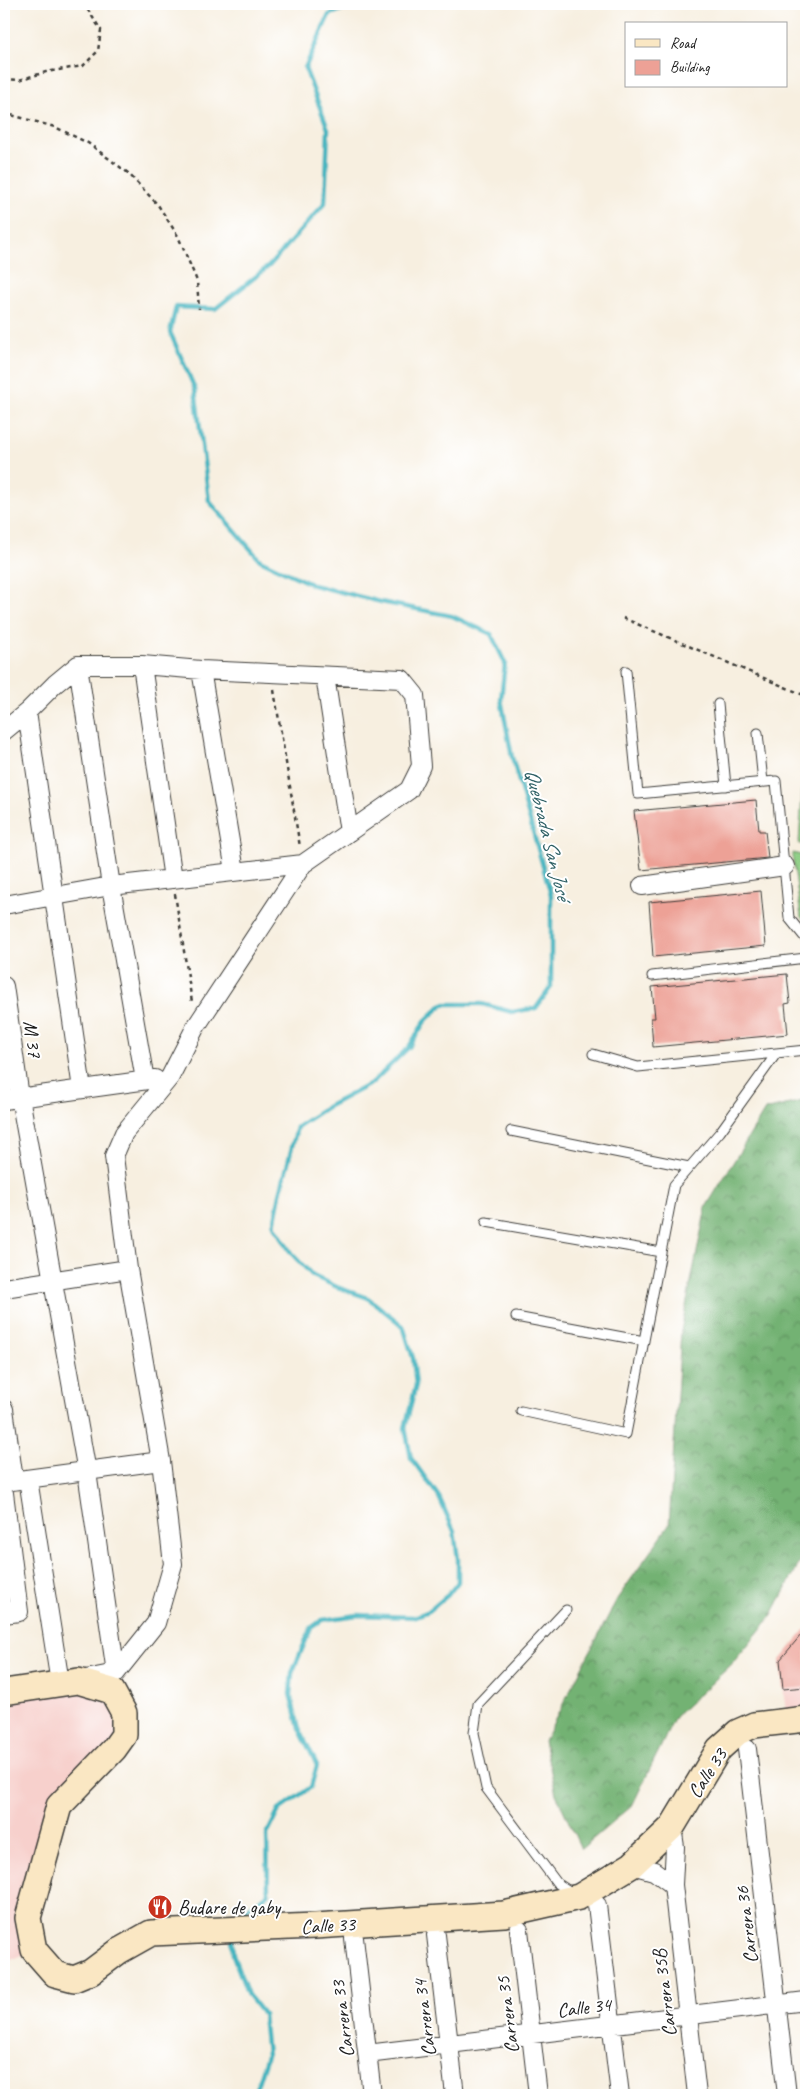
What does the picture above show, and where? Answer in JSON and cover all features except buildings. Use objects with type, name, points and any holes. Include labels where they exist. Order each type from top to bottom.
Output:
[{"type":"street","points":[[78,665],[111,886],[145,1080]]},
{"type":"street","points":[[4,731],[78,665],[142,665],[201,670],[271,671],[326,676],[402,679],[415,695],[421,766],[409,790],[303,864],[195,1028],[170,1077],[124,1134],[114,1156],[128,1269],[161,1461],[173,1564],[156,1623],[116,1673],[4,1692]]},
{"type":"street","points":[[142,665],[173,878]]},
{"type":"street","points":[[201,670],[235,872]]},
{"type":"street","points":[[326,676],[349,832]]},
{"type":"street","points":[[27,712],[82,1089]]},
{"type":"street","points":[[4,905],[111,886],[303,864]]},
{"type":"street","points":[[642,886],[784,866]]},
{"type":"street","name":"M 37","points":[[4,986],[12,1099],[53,1281],[87,1472],[116,1673]]},
{"type":"street","points":[[12,1099],[170,1077]]},
{"type":"street","points":[[4,1288],[128,1269]]},
{"type":"street","points":[[4,1415],[12,1483],[69,1682]]},
{"type":"street","points":[[12,1483],[161,1461]]},
{"type":"street","points":[[4,1614],[19,1612],[8,1550],[12,1483]]},
{"type":"street","name":"Calle 33","points":[[69,1682],[112,1691],[124,1713],[124,1736],[114,1749],[59,1806],[28,1918],[34,1950],[55,1974],[74,1979],[91,1972],[119,1951],[150,1933],[315,1926],[504,1914],[588,1901],[632,1865],[672,1827],[719,1749],[738,1732],[754,1725],[806,1719]]},
{"type":"street","name":"Carrera 36","points":[[746,1749],[787,2095]]},
{"type":"street","name":"Carrera 35B","points":[[672,1827],[675,1847],[673,1885],[697,2095]]},
{"type":"street","points":[[632,1865],[654,1871],[673,1885]]},
{"type":"street","points":[[588,1901],[612,2025],[620,2095]]},
{"type":"street","name":"Carrera 35","points":[[518,1930],[538,2095]]},
{"type":"street","name":"Carrera 34","points":[[436,1935],[455,2095]]},
{"type":"street","name":"Carrera 33","points":[[354,1938],[372,2095]]},
{"type":"street","name":"Calle 34","points":[[367,2054],[806,2002]]},
{"type":"lane","points":[[626,671],[638,794],[776,781],[789,918],[806,939]]},
{"type":"lane","points":[[718,704],[726,786]]},
{"type":"lane","points":[[758,733],[763,782]]},
{"type":"lane","points":[[652,976],[806,958]]},
{"type":"lane","points":[[593,1054],[638,1067],[806,1050]]},
{"type":"lane","points":[[521,1411],[626,1434],[674,1185],[720,1132],[776,1054]]},
{"type":"lane","points":[[511,1131],[689,1167]]},
{"type":"lane","points":[[486,1222],[660,1252]]},
{"type":"lane","points":[[516,1317],[644,1341]]},
{"type":"lane","points":[[566,1610],[478,1704],[474,1733],[486,1788],[557,1882],[588,1901]]},
{"type":"path","points":[[4,78],[19,80],[46,72],[83,66],[98,51],[101,30],[84,4]]},
{"type":"path","points":[[4,113],[55,127],[88,142],[128,172],[158,205],[178,236],[197,281],[199,309]]},
{"type":"path","points":[[623,618],[806,696]]},
{"type":"path","points":[[271,671],[303,864]]},
{"type":"path","points":[[173,878],[195,1028]]},
{"type":"shaded area","points":[[806,1629],[806,1719],[787,1721],[780,1660]]},
{"type":"shaded area","points":[[112,1691],[124,1735],[59,1806],[34,1950],[4,1963],[4,1692]]},
{"type":"green space","points":[[803,775],[806,775],[806,844],[799,844]]},
{"type":"green space","points":[[792,853],[806,856],[806,922],[801,917]]},
{"type":"green space","points":[[806,1100],[806,1551],[770,1618],[731,1665],[675,1717],[632,1806],[581,1849],[556,1794],[544,1741],[617,1599],[669,1525],[681,1331],[706,1207],[765,1110]]},
{"type":"waterway","name":"Quebrada San José","points":[[236,1921],[249,1907],[268,1894],[267,1834],[279,1810],[311,1787],[317,1765],[299,1728],[290,1694],[292,1673],[311,1628],[322,1620],[358,1615],[414,1617],[429,1611],[448,1595],[458,1582],[458,1559],[454,1531],[439,1497],[411,1458],[405,1428],[416,1385],[413,1358],[403,1326],[368,1298],[313,1276],[291,1253],[274,1225],[297,1127],[327,1107],[372,1083],[409,1047],[425,1021],[443,1004],[482,1004],[512,1012],[536,1008],[551,987],[551,895],[512,757],[501,699],[505,663],[491,634],[452,616],[381,602],[313,585],[260,560],[209,501],[195,389],[170,332],[176,307],[215,309],[269,266],[325,203],[328,129],[305,68],[329,15],[356,4]]},
{"type":"waterway","name":"Quebrada San José","points":[[232,1937],[233,1955],[248,1995],[263,2014],[267,2055],[254,2095]]},
{"type":"place","name":"Budare de gaby","points":[[160,1907]]}]
